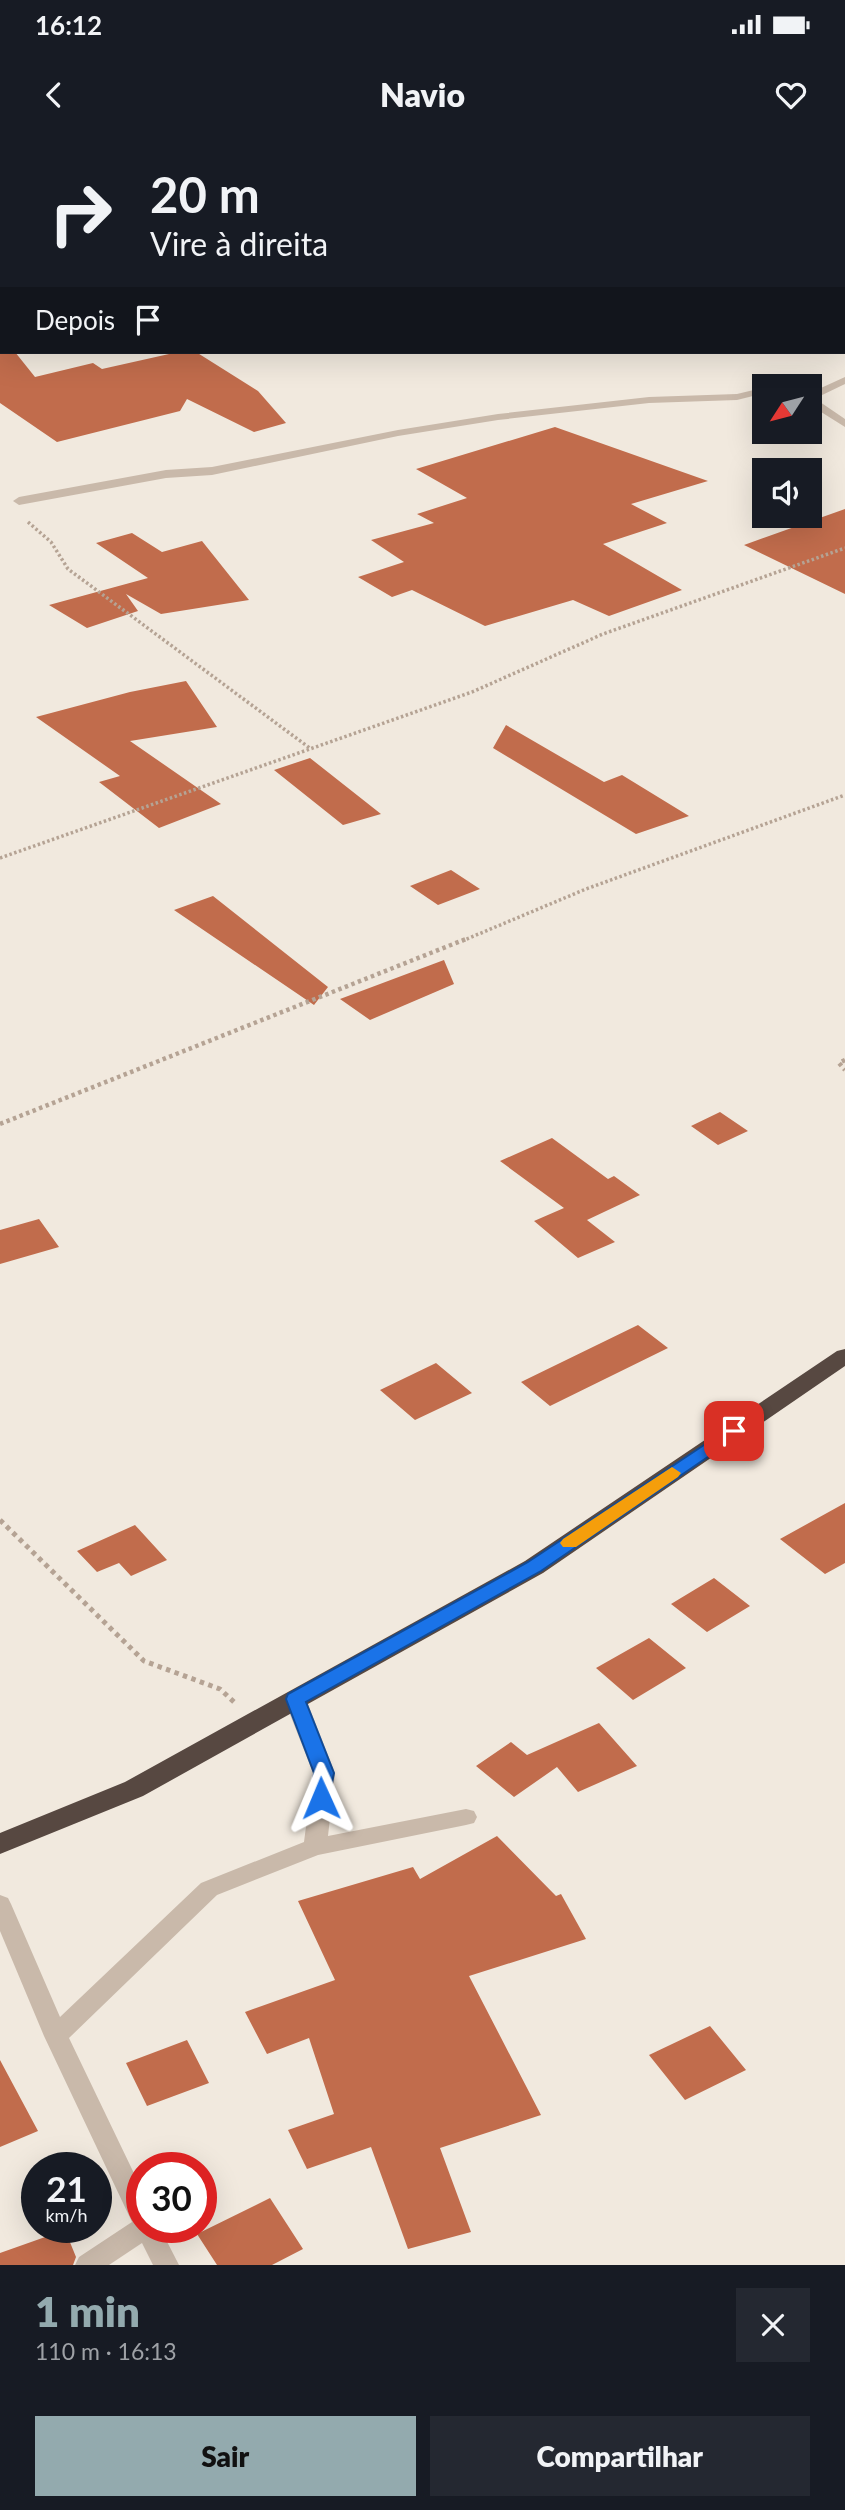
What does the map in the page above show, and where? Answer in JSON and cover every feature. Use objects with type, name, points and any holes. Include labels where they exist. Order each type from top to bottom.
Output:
[{"type":"highway","points":[[0,1844],[134,1788],[534,1567],[845,1356]]},
{"type":"street","points":[[845,380],[812,396],[815,404],[845,424]]},
{"type":"street","points":[[19,500],[166,474],[212,471],[398,433],[498,416],[649,400],[737,397],[752,393]]},
{"type":"street","points":[[295,1699],[324,1773],[315,1847]]},
{"type":"street","points":[[55,2036],[209,1889],[315,1847],[466,1817]]},
{"type":"street","points":[[0,1904],[55,2036],[126,2184]]},
{"type":"street","points":[[89,2265],[126,2241]]},
{"type":"street","points":[[154,2243],[166,2265]]},
{"type":"path","points":[[19,500],[24,520],[51,542],[68,569],[311,748]]},
{"type":"path","points":[[0,858],[471,692],[603,634],[845,548]]},
{"type":"path","points":[[0,1124],[374,978],[586,889],[845,795]]},
{"type":"path","points":[[845,1060],[839,1063],[845,1070]]},
{"type":"path","points":[[0,1520],[144,1661],[220,1689],[256,1721]]},
{"type":"building","points":[[0,354],[17,354],[35,377],[93,363],[102,369],[169,354],[199,354],[258,391],[286,423],[254,432],[187,399],[180,411],[57,442],[0,403]]},
{"type":"building","points":[[555,427],[708,481],[631,504],[667,523],[603,544],[682,590],[609,616],[573,600],[485,626],[412,590],[392,597],[358,577],[404,562],[371,540],[434,523],[417,514],[467,498],[416,469]]},
{"type":"building","points":[[845,509],[845,594],[744,545],[792,528],[822,528],[822,517]]},
{"type":"building","points":[[132,533],[162,552],[202,541],[249,600],[161,614],[126,594],[138,611],[87,628],[49,605],[148,578],[96,543]]},
{"type":"building","points":[[186,681],[217,727],[130,741],[221,804],[159,828],[99,782],[120,776],[36,717],[130,692]]},
{"type":"building","points":[[506,725],[604,782],[622,775],[689,816],[636,834],[493,748]]},
{"type":"building","points":[[310,758],[381,814],[343,825],[274,770]]},
{"type":"building","points":[[451,870],[480,889],[438,905],[410,886]]},
{"type":"building","points":[[213,896],[328,987],[314,1005],[174,910]]},
{"type":"building","points":[[444,960],[454,984],[370,1020],[340,999]]},
{"type":"building","points":[[720,1112],[748,1131],[718,1145],[691,1126]]},
{"type":"building","points":[[552,1138],[608,1179],[614,1176],[640,1195],[587,1220],[615,1242],[578,1258],[534,1221],[564,1208],[500,1161]]},
{"type":"building","points":[[39,1219],[59,1247],[0,1264],[0,1230]]},
{"type":"building","points":[[638,1325],[668,1348],[550,1406],[521,1382]]},
{"type":"building","points":[[436,1363],[472,1393],[415,1420],[380,1390]]},
{"type":"building","points":[[845,1503],[845,1563],[825,1574],[780,1539]]},
{"type":"building","points":[[135,1525],[167,1560],[131,1576],[119,1563],[97,1572],[77,1551]]},
{"type":"building","points":[[714,1578],[750,1606],[707,1632],[671,1604]]},
{"type":"building","points":[[649,1638],[686,1668],[633,1700],[596,1668]]},
{"type":"building","points":[[599,1723],[637,1766],[578,1792],[557,1767],[514,1797],[476,1766],[511,1742],[527,1755]]},
{"type":"building","points":[[497,1836],[556,1896],[561,1894],[586,1939],[469,1976],[541,2115],[440,2148],[471,2232],[408,2249],[371,2147],[307,2169],[288,2130],[334,2114],[309,2038],[267,2054],[245,2012],[335,1980],[298,1901],[413,1867],[420,1879]]},
{"type":"building","points":[[710,2026],[746,2070],[685,2100],[649,2055]]},
{"type":"building","points":[[187,2040],[209,2083],[147,2106],[126,2063]]},
{"type":"building","points":[[0,2060],[38,2131],[0,2147]]},
{"type":"building","points":[[270,2198],[303,2249],[272,2265],[217,2265],[203,2243],[217,2243],[217,2224]]},
{"type":"building","points":[[28,2243],[70,2243],[76,2257],[73,2265],[0,2265],[0,2253]]},
{"type":"slow traffic","points":[[570,1543],[672,1473]]},
{"type":"route","points":[[321,1798],[324,1773],[295,1699],[534,1567],[734,1431]]}]
